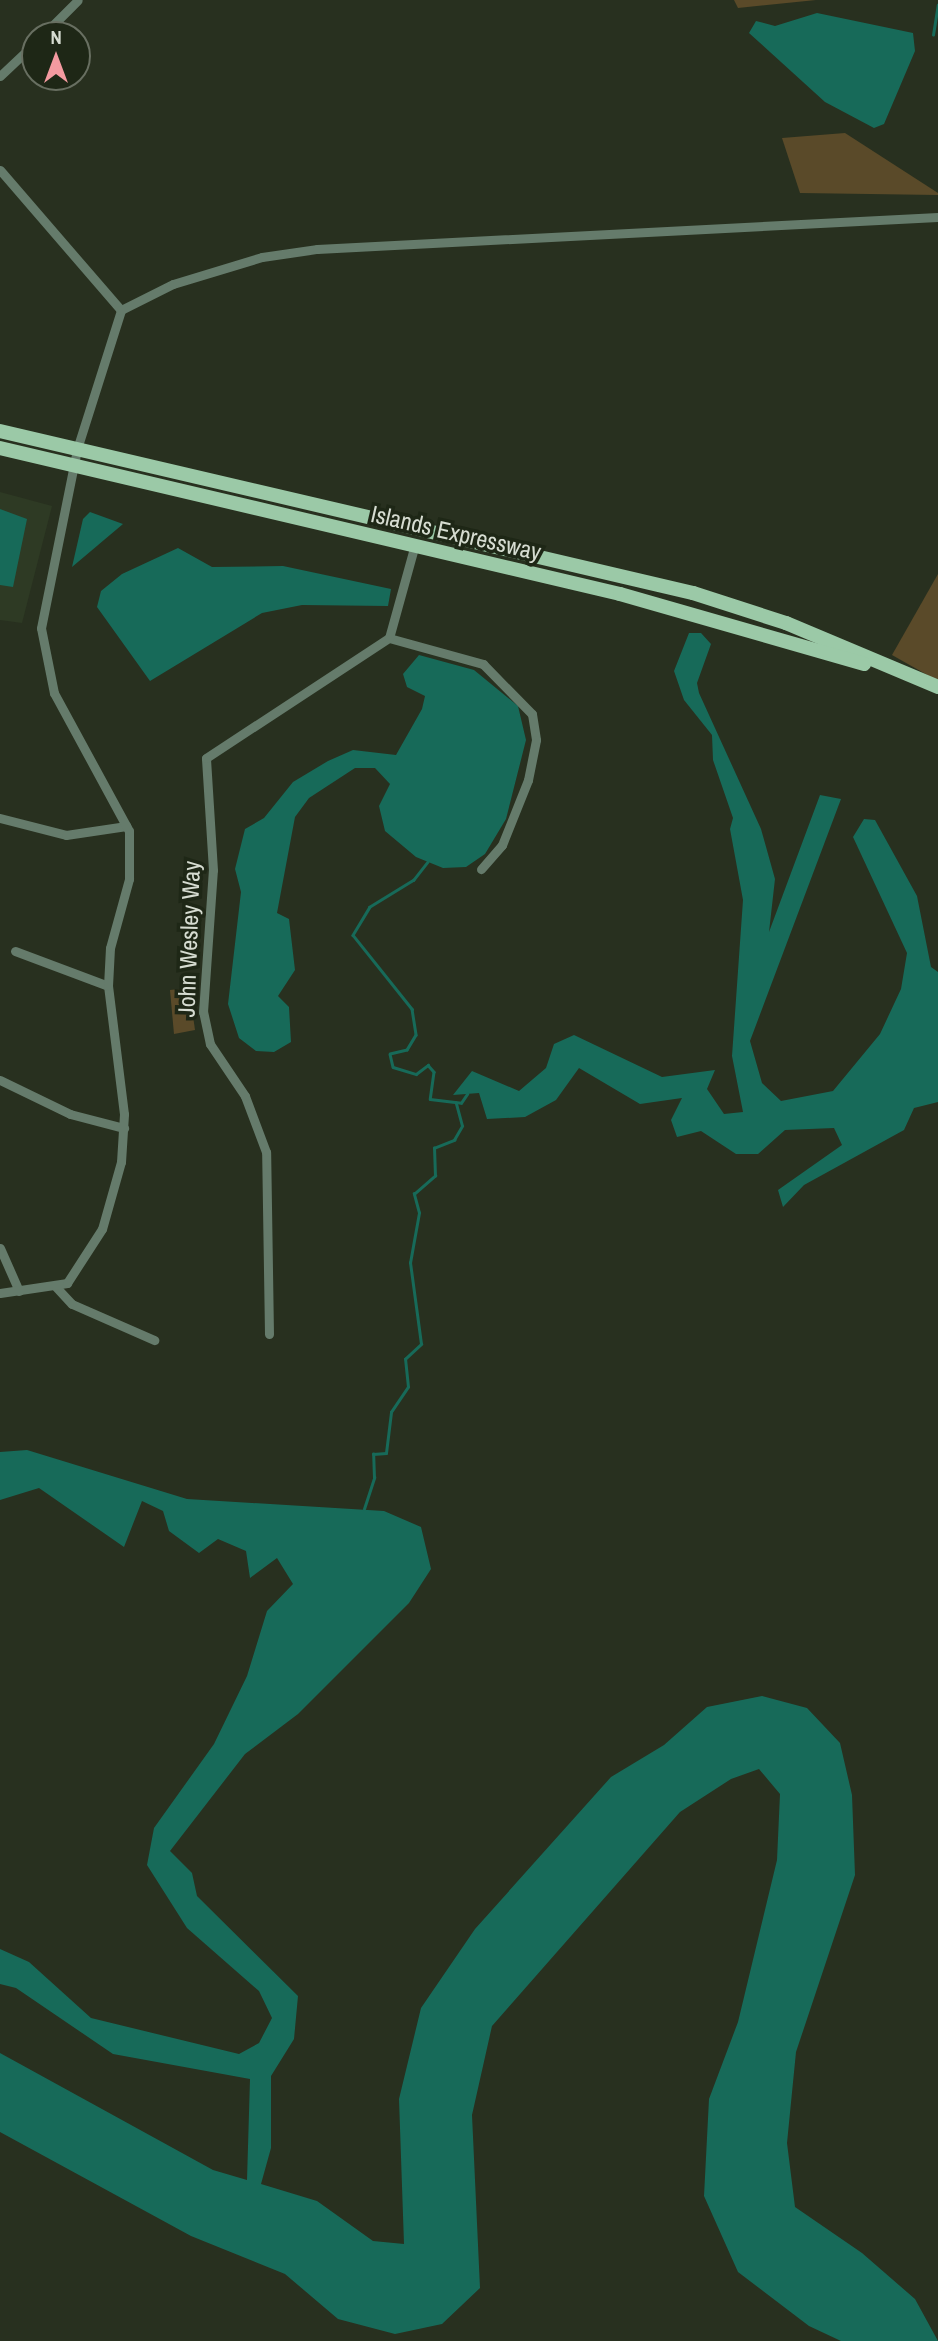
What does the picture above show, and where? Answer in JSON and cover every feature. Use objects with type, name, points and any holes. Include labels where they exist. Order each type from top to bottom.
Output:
[{"type":"main road","name":"Islands Expressway","points":[[0,431],[659,584],[786,623],[938,687]]},
{"type":"main road","name":"Islands Expressway","points":[[0,448],[414,548],[620,594],[900,672]]},
{"type":"street","points":[[57,21],[78,0]]},
{"type":"street","points":[[0,76],[21,56]]},
{"type":"street","points":[[0,170],[121,310]]},
{"type":"street","points":[[0,1293],[56,1287],[82,1264],[102,1228],[124,1128],[107,986],[129,879],[126,826],[54,693],[41,628],[77,449],[121,310],[173,284],[262,257],[317,249],[938,217]]},
{"type":"street","points":[[414,548],[388,638],[483,664],[532,714],[536,740],[524,791],[502,845],[481,869]]},
{"type":"street","name":"John Wesley Way","points":[[269,1334],[266,1152],[246,1096],[210,1044],[203,1012],[213,870],[206,758],[388,638]]},
{"type":"street","points":[[0,818],[66,835],[126,826]]},
{"type":"street","points":[[15,951],[107,986]]},
{"type":"street","points":[[0,1080],[70,1114],[124,1128]]},
{"type":"street","points":[[0,1248],[19,1291]]},
{"type":"street","points":[[56,1287],[72,1304],[154,1340]]},
{"type":"shaded area","points":[[734,0],[816,0],[738,8]]},
{"type":"shaded area","points":[[845,133],[938,195],[800,193],[782,138]]},
{"type":"shaded area","points":[[0,492],[52,506],[22,623],[0,620]]},
{"type":"shaded area","points":[[938,574],[938,681],[892,655]]},
{"type":"shaded area","points":[[189,988],[195,1030],[174,1034],[170,990]]},
{"type":"water","points":[[817,13],[913,33],[915,51],[884,124],[874,128],[825,102],[749,33],[756,21],[775,26]]},
{"type":"water","points":[[0,509],[27,519],[13,587],[0,585]]},
{"type":"water","points":[[90,512],[123,524],[72,567],[83,519]]},
{"type":"water","points":[[178,548],[212,567],[283,566],[391,589],[388,606],[302,605],[262,613],[150,681],[97,607],[101,591],[122,574]]},
{"type":"water","points":[[689,633],[701,633],[711,644],[697,683],[699,693],[761,829],[775,879],[769,932],[820,795],[841,799],[750,1041],[762,1083],[781,1101],[833,1091],[880,1034],[901,989],[907,953],[853,837],[864,819],[875,820],[917,896],[931,967],[938,972],[938,1102],[914,1108],[904,1130],[804,1185],[783,1207],[778,1190],[842,1145],[834,1128],[785,1130],[758,1154],[736,1154],[701,1131],[677,1137],[671,1120],[682,1098],[640,1104],[579,1068],[556,1100],[525,1117],[487,1119],[479,1093],[453,1095],[472,1071],[519,1091],[546,1068],[554,1044],[574,1035],[662,1077],[715,1070],[707,1089],[724,1114],[743,1112],[732,1056],[743,900],[730,829],[733,818],[713,760],[712,735],[684,700],[674,671]]},
{"type":"water","points":[[419,655],[474,670],[518,706],[526,740],[506,819],[485,854],[466,867],[443,868],[416,857],[385,831],[379,806],[390,784],[375,768],[355,768],[309,798],[295,817],[277,913],[289,919],[295,970],[278,996],[289,1007],[291,1042],[274,1052],[256,1051],[239,1038],[228,1004],[241,892],[235,869],[245,829],[264,818],[293,782],[328,761],[353,750],[396,755],[422,709],[425,696],[407,687],[403,674]]},
{"type":"water","points":[[27,1450],[187,1499],[384,1511],[421,1527],[431,1569],[409,1603],[298,1714],[245,1754],[170,1851],[192,1873],[197,1896],[298,1996],[294,2039],[271,2076],[271,2148],[261,2184],[317,2201],[373,2241],[404,2244],[399,2099],[421,2008],[475,1929],[611,1777],[664,1745],[707,1707],[762,1696],[807,1708],[840,1743],[852,1795],[855,1875],[796,2052],[787,2143],[795,2207],[862,2253],[915,2299],[938,2341],[841,2341],[809,2326],[738,2272],[704,2196],[709,2099],[738,2022],[777,1860],[780,1794],[759,1769],[731,1779],[680,1812],[492,2026],[472,2115],[480,2288],[442,2324],[395,2334],[338,2319],[285,2274],[191,2236],[0,2132],[0,2053],[213,2170],[247,2180],[250,2079],[113,2054],[16,1988],[0,1984],[0,1949],[29,1962],[91,2018],[239,2054],[259,2043],[272,2018],[259,1991],[187,1928],[147,1865],[154,1828],[214,1744],[247,1676],[267,1611],[293,1584],[277,1558],[250,1578],[246,1551],[218,1539],[199,1553],[169,1531],[163,1511],[142,1501],[124,1547],[39,1488],[0,1500],[0,1452]]},
{"type":"waterway","points":[[933,35],[938,5]]},
{"type":"waterway","points":[[428,862],[414,880],[370,907],[353,935],[412,1009],[416,1035],[407,1050],[390,1054],[393,1067],[416,1074],[428,1065],[434,1072],[430,1099],[461,1103],[467,1094]]},
{"type":"waterway","points":[[364,1509],[374,1478],[373,1454],[386,1453],[391,1412],[408,1387],[405,1359],[421,1344],[410,1263],[419,1213],[414,1194],[435,1176],[434,1148],[454,1140],[462,1126],[456,1103]]}]
